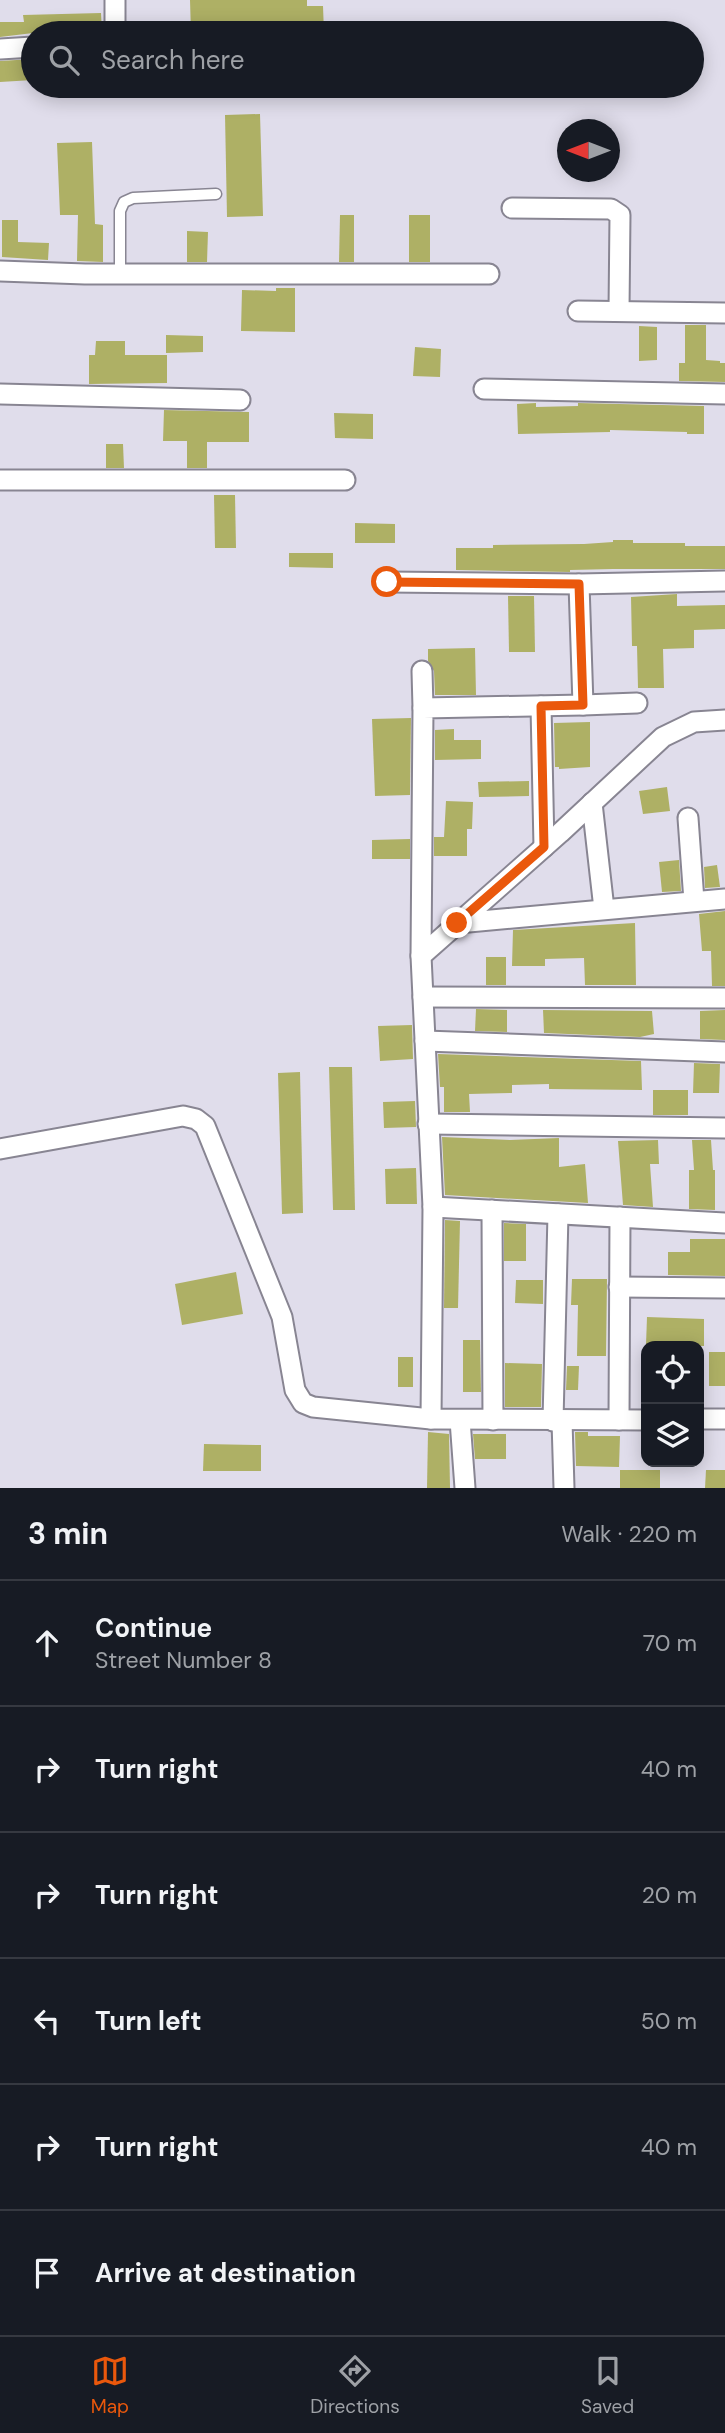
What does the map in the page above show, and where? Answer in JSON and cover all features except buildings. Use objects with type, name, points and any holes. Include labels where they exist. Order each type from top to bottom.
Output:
[{"type":"street","points":[[115,0],[115,21]]},
{"type":"street","points":[[0,49],[21,48]]},
{"type":"street","points":[[512,208],[611,209],[620,215],[619,311]]},
{"type":"street","points":[[0,271],[120,274],[489,274]]},
{"type":"street","points":[[578,311],[725,313]]},
{"type":"street","points":[[484,389],[725,394]]},
{"type":"street","points":[[0,394],[240,400]]},
{"type":"street","points":[[0,480],[345,480]]},
{"type":"street","points":[[387,582],[579,584],[725,581]]},
{"type":"street","points":[[579,584],[583,705]]},
{"type":"street","points":[[422,671],[421,956],[433,1207],[431,1419]]},
{"type":"street","points":[[423,708],[637,702]]},
{"type":"street","points":[[541,706],[544,847]]},
{"type":"street","points":[[421,956],[663,737],[694,722],[725,720]]},
{"type":"street","points":[[592,803],[604,909]]},
{"type":"street","points":[[688,818],[694,901]]},
{"type":"street","points":[[457,923],[725,899]]},
{"type":"street","points":[[423,997],[725,998]]},
{"type":"street","points":[[425,1041],[725,1052]]},
{"type":"street","points":[[0,1149],[183,1116],[196,1119],[205,1126],[282,1317],[295,1390],[303,1403],[313,1407],[431,1419],[641,1420]]},
{"type":"street","points":[[428,1124],[725,1128]]},
{"type":"street","points":[[433,1207],[725,1223]]},
{"type":"street","points":[[492,1210],[493,1420]]},
{"type":"street","points":[[558,1214],[558,1421],[564,1488]]},
{"type":"street","points":[[619,1420],[620,1217]]},
{"type":"street","points":[[619,1287],[725,1288]]},
{"type":"street","points":[[704,1419],[725,1419]]},
{"type":"street","points":[[460,1420],[465,1488]]},
{"type":"lane","points":[[120,274],[120,212],[124,202],[133,198],[216,194]]},
{"type":"route","points":[[387,582],[579,584],[583,705],[541,706],[544,847],[457,923]]}]
